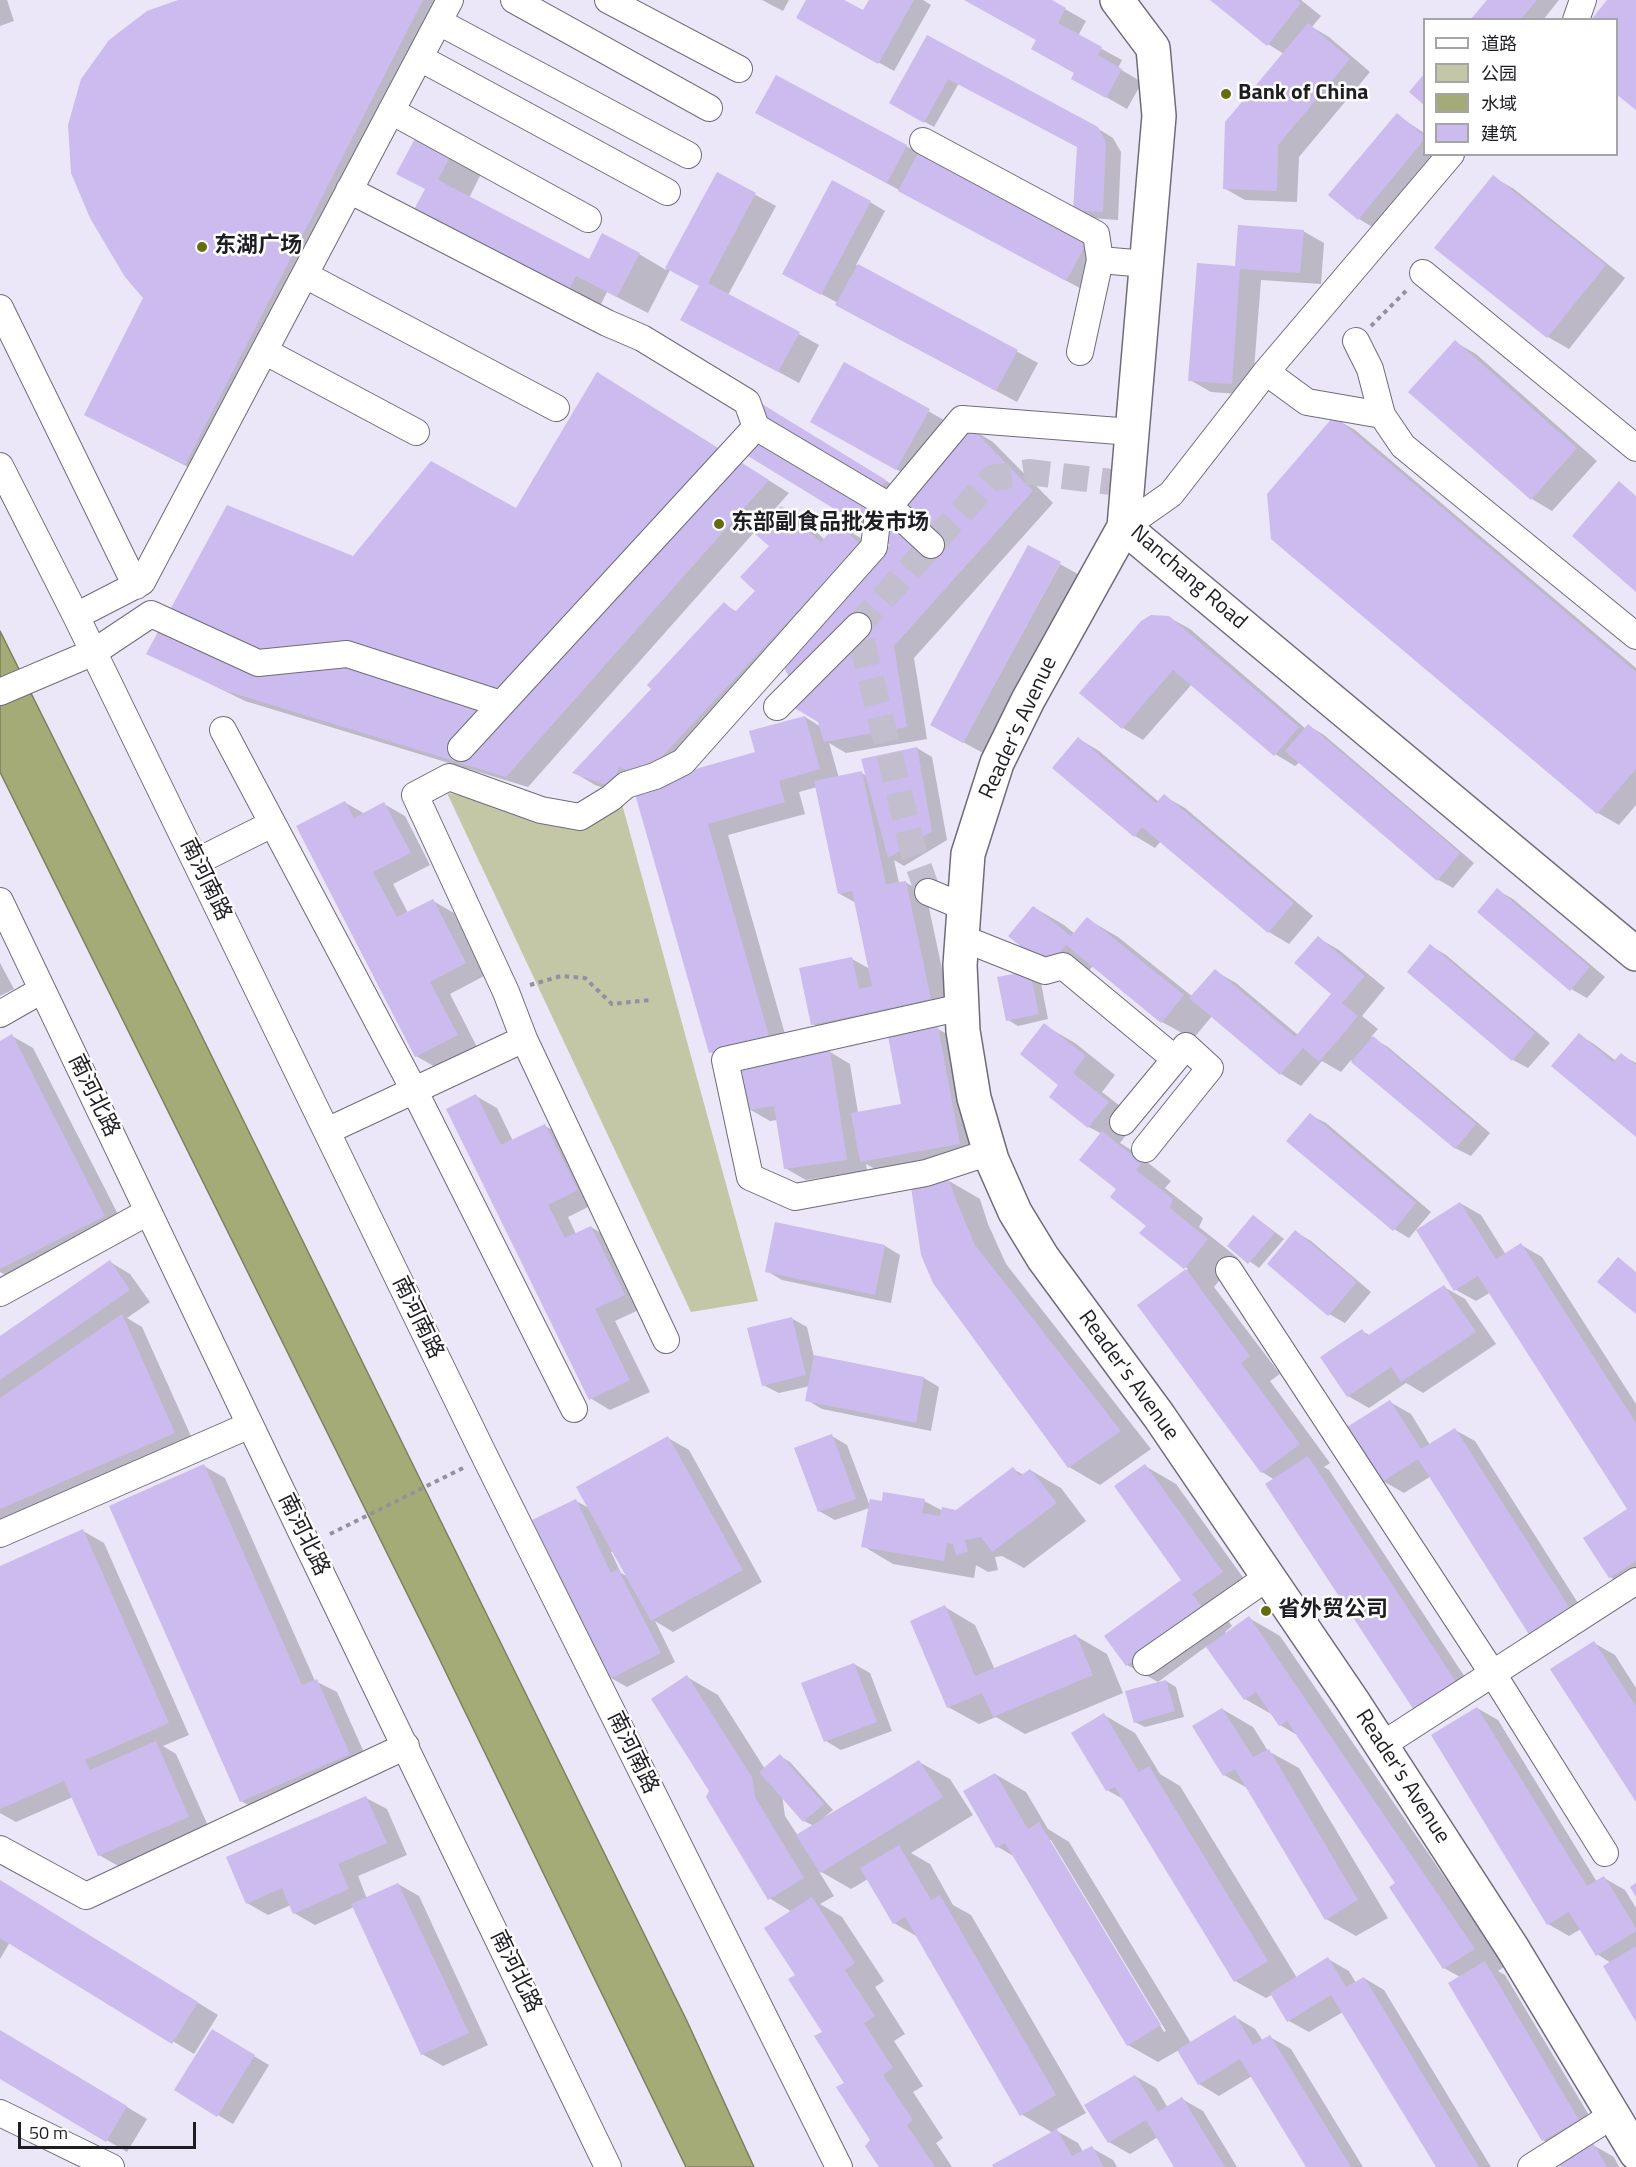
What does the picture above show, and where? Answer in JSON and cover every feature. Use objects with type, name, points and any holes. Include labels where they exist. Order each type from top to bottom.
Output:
[{"type":"main road","name":"Nanchang Road","points":[[1117,0],[1153,48],[1159,116],[1124,527],[1636,954]]},
{"type":"main road","name":"Reader's Avenue","points":[[1124,527],[1028,700],[997,763],[968,854],[960,965],[963,1031],[974,1098],[990,1152],[1015,1212],[1043,1258],[1159,1416],[1382,1745],[1513,1949],[1636,2153]]},
{"type":"street","points":[[514,0],[709,108]]},
{"type":"street","points":[[608,0],[739,69]]},
{"type":"street","points":[[1577,18],[1582,0]]},
{"type":"street","points":[[76,616],[142,582],[444,11],[688,155]]},
{"type":"street","points":[[420,58],[668,192]]},
{"type":"street","points":[[391,111],[588,219]]},
{"type":"street","points":[[923,141],[1096,234],[1100,260],[1080,352]]},
{"type":"street","points":[[1124,527],[1171,494],[1266,372],[1449,156]]},
{"type":"street","points":[[349,190],[607,323],[642,338],[747,402],[756,427],[889,506],[931,545]]},
{"type":"street","points":[[1100,260],[1146,264]]},
{"type":"street","points":[[1424,273],[1636,448]]},
{"type":"street","points":[[305,274],[556,408]]},
{"type":"street","points":[[0,308],[136,586]]},
{"type":"street","points":[[1356,341],[1370,369],[1382,415],[1403,446],[1636,636]]},
{"type":"street","points":[[264,351],[416,432]]},
{"type":"street","points":[[1266,372],[1307,402],[1382,415]]},
{"type":"street","points":[[666,1340],[525,1039],[506,992],[415,795],[449,777],[541,810],[580,817],[611,798],[626,785],[655,776],[683,762],[874,547],[877,521],[962,419],[1132,432]]},
{"type":"street","points":[[461,748],[756,427]]},
{"type":"street","name":"南河南路","points":[[0,466],[94,652],[490,1468],[838,2167]]},
{"type":"street","points":[[0,692],[94,652],[152,614],[258,663],[346,654],[501,704]]},
{"type":"street","points":[[777,707],[858,626]]},
{"type":"street","points":[[223,730],[414,1090],[574,1409]]},
{"type":"street","points":[[196,862],[272,824]]},
{"type":"street","points":[[928,892],[963,922],[1044,971],[1063,966],[1175,1059]]},
{"type":"street","name":"南河北路","points":[[2,912],[42,990],[608,2167]]},
{"type":"street","points":[[0,1014],[42,990]]},
{"type":"street","points":[[962,1007],[725,1060],[750,1177],[795,1197],[926,1173],[990,1152]]},
{"type":"street","points":[[327,1131],[525,1039]]},
{"type":"street","points":[[1124,1122],[1186,1046],[1210,1068],[1145,1149]]},
{"type":"street","points":[[0,1293],[148,1212]]},
{"type":"street","points":[[1230,1270],[1493,1674],[1605,1853]]},
{"type":"street","points":[[0,1533],[250,1425]]},
{"type":"street","points":[[1146,1662],[1268,1577]]},
{"type":"street","points":[[1382,1745],[1636,1581]]},
{"type":"street","points":[[0,1849],[86,1896],[406,1746]]},
{"type":"street","points":[[0,2113],[111,2167]]},
{"type":"street","points":[[1530,2167],[1613,2115]]},
{"type":"path","points":[[1356,341],[1424,273]]},
{"type":"path","points":[[506,992],[561,976],[585,978],[612,1004],[650,1000]]},
{"type":"path","points":[[355,1522],[457,1471]]},
{"type":"green space","points":[[447,793],[573,812],[622,804],[758,1301],[691,1312]]},
{"type":"water","points":[[0,631],[686,2019],[754,2167],[686,2167],[435,1650],[0,772]]},
{"type":"building","name":"东湖广场","points":[[178,0],[423,0],[185,465],[84,415],[143,298],[125,277],[90,218],[71,173],[68,125],[81,79],[109,40],[147,11]]},
{"type":"building","points":[[806,0],[844,0],[863,10],[869,0],[914,0],[878,64],[796,18]]},
{"type":"building","points":[[964,0],[1052,0],[1066,8],[1058,23],[1102,47],[1098,55],[1122,69],[1106,98],[1071,79],[1074,73],[1031,49],[1036,40]]},
{"type":"building","points":[[1210,0],[1297,0],[1301,3],[1267,46]]},
{"type":"building","points":[[1487,0],[1537,0],[1522,18],[1472,18]]},
{"type":"building","points":[[1607,0],[1636,0],[1636,110],[1618,96],[1618,18],[1593,18]]},
{"type":"building","points":[[1308,23],[1350,59],[1278,145],[1277,191],[1223,189],[1225,122]]},
{"type":"building","points":[[927,35],[1098,127],[1106,142],[1103,212],[1073,210],[1077,147],[948,79],[924,123],[889,103]]},
{"type":"building","points":[[776,75],[907,145],[887,183],[755,113]]},
{"type":"building","points":[[1423,75],[1423,104],[1409,92]]},
{"type":"building","points":[[1397,113],[1423,135],[1423,141],[1358,220],[1328,195]]},
{"type":"building","points":[[418,133],[453,151],[438,180],[589,259],[602,233],[640,253],[617,297],[576,276],[566,295],[411,215],[425,189],[396,174]]},
{"type":"building","points":[[920,149],[1089,239],[1066,281],[898,191]]},
{"type":"building","points":[[717,172],[756,193],[708,283],[800,332],[778,372],[680,320],[699,286],[665,268]]},
{"type":"building","points":[[1493,175],[1606,265],[1547,338],[1434,248]]},
{"type":"building","points":[[832,180],[871,201],[821,295],[782,274]]},
{"type":"building","points":[[1238,225],[1304,230],[1300,273],[1240,269],[1232,384],[1188,381],[1197,263],[1235,266]]},
{"type":"building","points":[[858,264],[1018,350],[996,391],[835,305]]},
{"type":"building","points":[[1455,340],[1577,448],[1531,500],[1408,392]]},
{"type":"building","points":[[844,362],[930,409],[896,470],[810,422]]},
{"type":"building","points":[[597,372],[769,480],[506,777],[223,690],[146,654],[227,505],[353,556],[431,461],[516,508]]},
{"type":"building","points":[[762,404],[886,480],[859,524],[735,448]]},
{"type":"building","points":[[1334,416],[1636,672],[1636,769],[1597,814],[1271,539],[1267,494]]},
{"type":"building","points":[[972,428],[1033,491],[894,646],[907,727],[824,742],[818,722],[783,701],[793,684],[783,666],[890,545],[881,535]]},
{"type":"building","points":[[1619,481],[1636,496],[1636,592],[1572,536]]},
{"type":"building","points":[[781,506],[821,542],[838,524],[860,544],[644,776],[619,767],[612,787],[572,773],[651,689],[647,685],[724,602],[735,612],[755,591],[740,577],[769,546],[755,534]]},
{"type":"building","points":[[1028,545],[1061,562],[963,743],[930,725]]},
{"type":"building","points":[[1151,615],[1169,616],[1299,727],[1274,756],[1173,670],[1122,729],[1079,693],[1141,621]]},
{"type":"building","points":[[805,716],[820,769],[779,781],[785,802],[708,824],[769,1036],[709,1053],[633,787],[755,752],[749,731]]},
{"type":"building","points":[[1308,724],[1460,853],[1437,881],[1285,751]]},
{"type":"building","points":[[1078,737],[1156,803],[1164,794],[1294,903],[1268,933],[1142,827],[1134,837],[1052,768]]},
{"type":"building","points":[[917,747],[932,831],[888,858],[861,759]]},
{"type":"building","points":[[862,771],[886,884],[906,881],[931,999],[811,1025],[799,968],[852,957],[859,989],[872,986],[852,891],[838,894],[814,781]]},
{"type":"building","points":[[345,801],[354,818],[384,802],[411,853],[373,872],[397,917],[433,899],[466,963],[430,982],[458,1035],[415,1057],[296,826]]},
{"type":"building","points":[[1497,888],[1590,967],[1570,991],[1477,912]]},
{"type":"building","points":[[1033,906],[1071,936],[1087,917],[1184,995],[1161,1023],[1066,945],[1047,968],[1008,936]]},
{"type":"building","points":[[1318,936],[1365,976],[1342,1003],[1358,1016],[1319,1062],[1303,1048],[1280,1075],[1189,998],[1215,969],[1295,1037],[1331,994],[1294,963]]},
{"type":"building","points":[[1430,944],[1535,1033],[1512,1061],[1407,972]]},
{"type":"building","points":[[1030,971],[1039,1014],[1006,1021],[997,977]]},
{"type":"building","points":[[1044,1023],[1086,1056],[1073,1073],[1109,1102],[1088,1128],[1049,1097],[1058,1085],[1020,1054]]},
{"type":"building","points":[[938,1027],[960,1144],[860,1162],[851,1113],[901,1104],[888,1036]]},
{"type":"building","points":[[1579,1033],[1613,1062],[1621,1053],[1636,1065],[1636,1137],[1551,1066]]},
{"type":"building","points":[[12,1034],[105,1216],[0,1269],[0,1041]]},
{"type":"building","points":[[1373,1036],[1476,1124],[1455,1149],[1351,1062]]},
{"type":"building","points":[[830,1051],[847,1160],[784,1169],[774,1106],[747,1110],[741,1064]]},
{"type":"building","points":[[476,1094],[501,1145],[545,1124],[578,1190],[548,1205],[565,1238],[591,1226],[625,1295],[595,1309],[630,1380],[589,1400],[446,1109]]},
{"type":"building","points":[[1310,1113],[1416,1203],[1393,1231],[1286,1141]]},
{"type":"building","points":[[1102,1131],[1142,1163],[1136,1170],[1173,1199],[1170,1208],[1208,1239],[1184,1269],[1139,1233],[1146,1226],[1110,1197],[1116,1189],[1079,1160]]},
{"type":"building","points":[[949,1180],[975,1245],[1121,1431],[1068,1468],[933,1283],[921,1255],[911,1187]]},
{"type":"building","points":[[1460,1202],[1496,1259],[1521,1243],[1636,1423],[1636,1561],[1609,1578],[1583,1538],[1627,1509],[1478,1276],[1454,1291],[1416,1230]]},
{"type":"building","points":[[1253,1215],[1275,1233],[1248,1264],[1227,1246]]},
{"type":"building","points":[[775,1222],[885,1245],[875,1295],[765,1272]]},
{"type":"building","points":[[1295,1230],[1357,1282],[1328,1316],[1267,1264]]},
{"type":"building","points":[[1618,1257],[1636,1272],[1636,1314],[1597,1282]]},
{"type":"building","points":[[110,1260],[130,1290],[0,1380],[0,1336]]},
{"type":"building","points":[[1186,1269],[1250,1356],[1241,1363],[1300,1444],[1261,1473],[1137,1305]]},
{"type":"building","points":[[1444,1285],[1476,1332],[1401,1382],[1391,1367],[1347,1397],[1320,1357],[1362,1329],[1367,1336]]},
{"type":"building","points":[[122,1314],[175,1433],[0,1509],[0,1398]]},
{"type":"building","points":[[792,1317],[806,1375],[762,1386],[747,1328]]},
{"type":"building","points":[[814,1355],[924,1377],[916,1423],[805,1401]]},
{"type":"building","points":[[1390,1400],[1421,1449],[1455,1428],[1571,1610],[1530,1636],[1418,1459],[1382,1482],[1347,1427]]},
{"type":"building","points":[[832,1434],[856,1499],[818,1512],[794,1448]]},
{"type":"building","points":[[668,1436],[743,1570],[651,1621],[576,1487]]},
{"type":"building","points":[[1308,1456],[1456,1682],[1414,1710],[1265,1484]]},
{"type":"building","points":[[204,1464],[302,1685],[317,1679],[350,1754],[240,1802],[109,1506]]},
{"type":"building","points":[[1145,1464],[1223,1572],[1192,1594],[1203,1608],[1126,1666],[1104,1636],[1181,1580],[1114,1486]]},
{"type":"building","points":[[1013,1467],[1020,1476],[1030,1469],[1057,1503],[992,1552],[981,1537],[965,1540],[968,1552],[956,1555],[953,1544],[947,1543],[944,1561],[861,1547],[870,1499],[882,1501],[883,1492],[925,1499],[922,1513],[940,1516],[942,1507],[956,1510]]},
{"type":"building","points":[[576,1499],[611,1573],[618,1569],[661,1653],[610,1679],[532,1520]]},
{"type":"building","points":[[83,1529],[169,1723],[85,1760],[90,1770],[156,1741],[189,1817],[98,1856],[64,1781],[0,1809],[0,1566]]},
{"type":"building","points":[[945,1605],[975,1676],[1076,1634],[1093,1675],[993,1717],[982,1693],[947,1708],[910,1621]]},
{"type":"building","points":[[1249,1616],[1475,1949],[1443,1969],[1389,1887],[1395,1883],[1287,1721],[1279,1726],[1256,1692],[1244,1700],[1206,1647]]},
{"type":"building","points":[[1594,1641],[1636,1706],[1636,1802],[1550,1669]]},
{"type":"building","points":[[854,1663],[877,1722],[824,1742],[801,1683]]},
{"type":"building","points":[[687,1675],[752,1777],[755,1797],[804,1878],[768,1900],[706,1797],[709,1791],[651,1699]]},
{"type":"building","points":[[1166,1680],[1175,1711],[1134,1723],[1125,1691]]},
{"type":"building","points":[[1477,1707],[1587,1886],[1604,1876],[1636,1928],[1636,1931],[1596,1956],[1569,1912],[1547,1925],[1431,1735]]},
{"type":"building","points":[[1222,1708],[1253,1757],[1269,1749],[1358,1900],[1325,1920],[1235,1769],[1223,1776],[1192,1726]]},
{"type":"building","points":[[1104,1713],[1139,1772],[1149,1766],[1268,1961],[1234,1982],[1115,1787],[1106,1791],[1071,1733]]},
{"type":"building","points":[[780,1754],[824,1804],[803,1822],[759,1772]]},
{"type":"building","points":[[919,1760],[943,1797],[820,1873],[796,1835]]},
{"type":"building","points":[[995,1773],[1028,1829],[1039,1822],[1161,2025],[1127,2046],[1005,1843],[996,1848],[963,1791]]},
{"type":"building","points":[[366,1796],[387,1843],[338,1864],[349,1889],[293,1914],[282,1888],[246,1904],[226,1857]]},
{"type":"building","points":[[899,1845],[931,1900],[940,1895],[1056,2095],[1020,2116],[905,1917],[893,1924],[860,1868]]},
{"type":"building","points":[[0,1880],[198,2002],[172,2044],[0,1938]]},
{"type":"building","points":[[398,1883],[469,2033],[421,2055],[351,1904]]},
{"type":"building","points":[[1636,1883],[1636,1897],[1630,1887]]},
{"type":"building","points":[[812,1897],[855,1963],[845,1970],[875,2016],[864,2023],[893,2068],[883,2075],[913,2120],[907,2125],[935,2167],[879,2167],[865,2146],[870,2140],[836,2087],[844,2083],[814,2036],[822,2032],[788,1979],[795,1975],[764,1928]]},
{"type":"building","points":[[1636,1946],[1636,2022],[1603,1966]]},
{"type":"building","points":[[1328,1957],[1346,1987],[1364,1977],[1479,2167],[1436,2167],[1331,1995],[1287,2022],[1270,1993]]},
{"type":"building","points":[[1485,1961],[1579,2120],[1542,2141],[1448,1983]]},
{"type":"building","points":[[1235,2015],[1253,2045],[1270,2035],[1351,2167],[1306,2167],[1240,2059],[1198,2085],[1177,2050]]},
{"type":"building","points":[[212,2029],[255,2055],[217,2117],[174,2090]]},
{"type":"building","points":[[0,2030],[127,2106],[106,2142],[0,2079]]},
{"type":"building","points":[[1135,2075],[1158,2112],[1182,2097],[1225,2167],[1174,2167],[1146,2120],[1108,2143],[1084,2105]]},
{"type":"building","points":[[1057,2129],[1072,2156],[1092,2146],[1104,2167],[993,2167],[992,2165]]},
{"type":"building","points":[[1593,2143],[1607,2167],[1561,2167],[1558,2163]]},
{"type":"tunnel","points":[[928,892],[914,854],[858,626],[992,478],[1029,472],[1128,484]]},
{"type":"place","name":"Bank of China","points":[[1226,94]]},
{"type":"place","name":"东湖广场","points":[[202,247]]},
{"type":"place","name":"东部副食品批发市场","points":[[719,524]]},
{"type":"place","name":"省外贸公司","points":[[1266,1611]]}]
